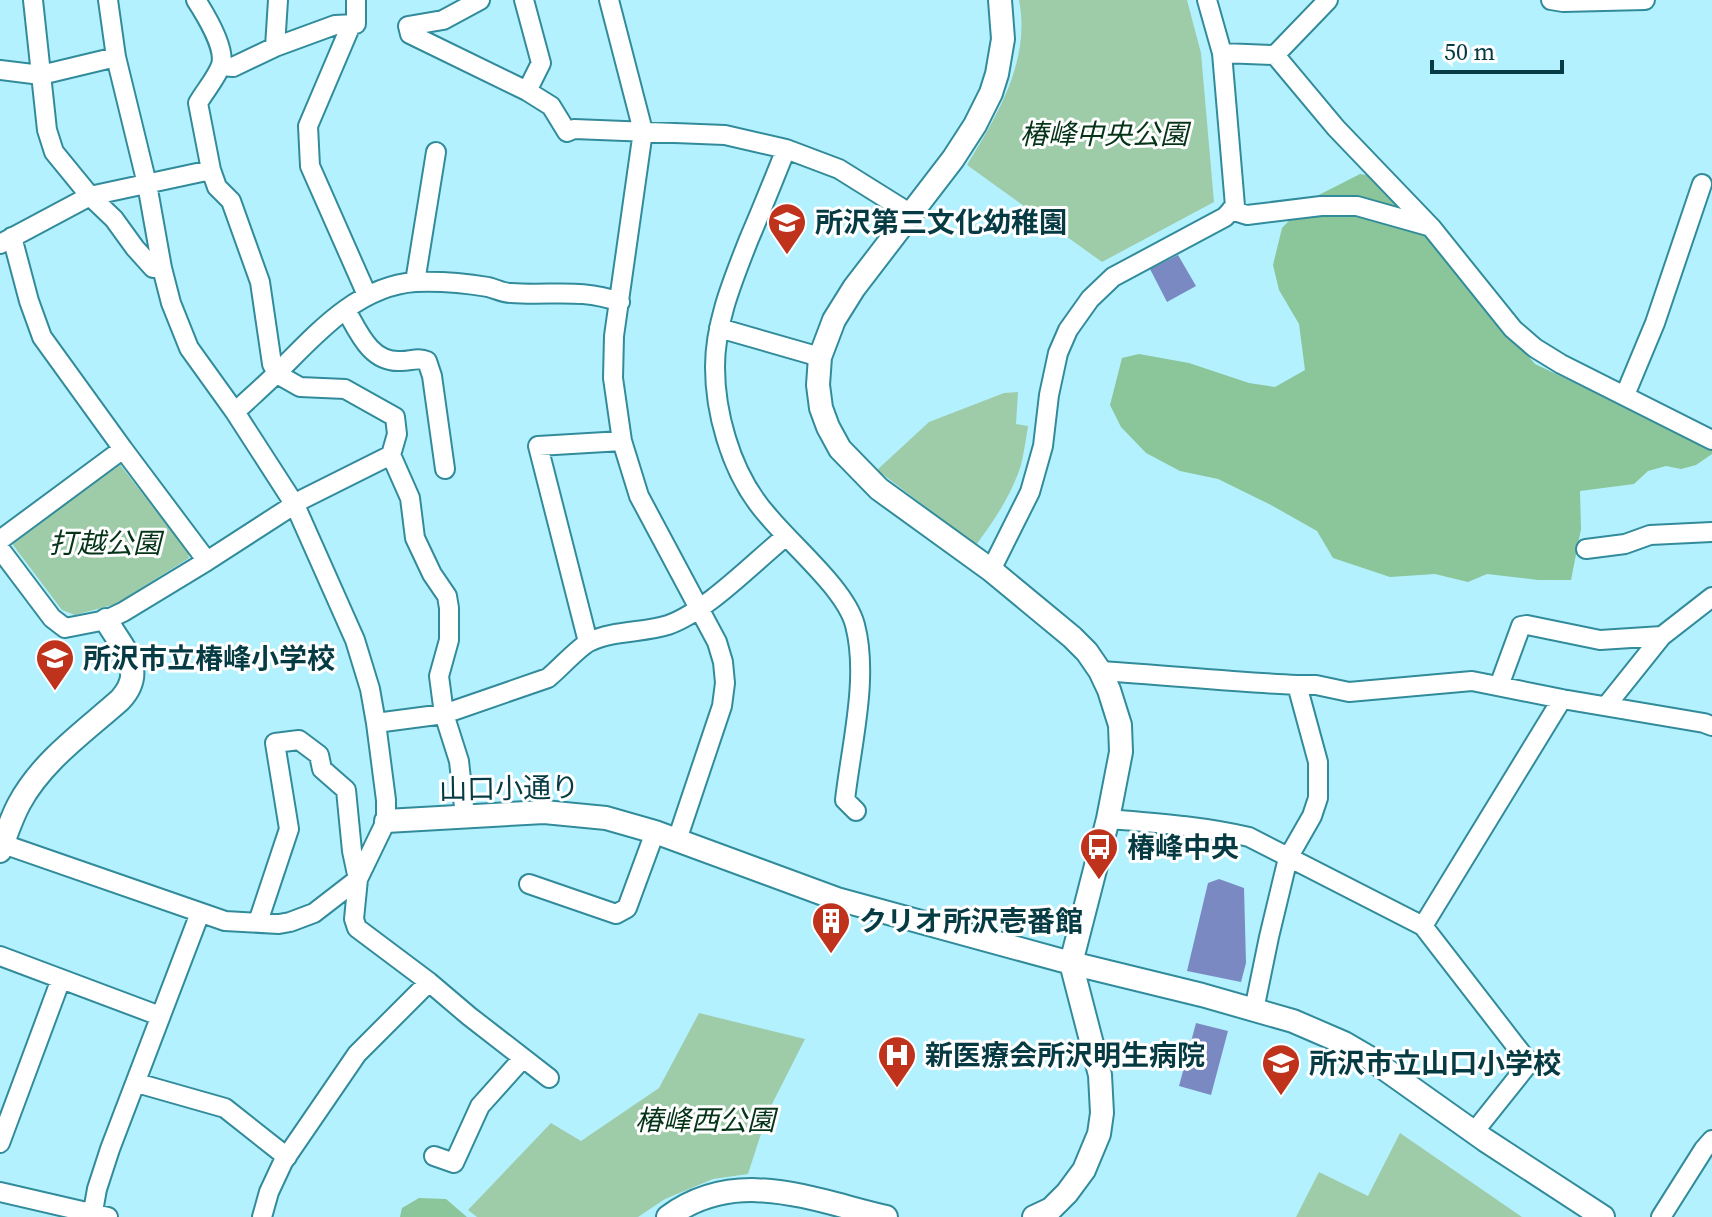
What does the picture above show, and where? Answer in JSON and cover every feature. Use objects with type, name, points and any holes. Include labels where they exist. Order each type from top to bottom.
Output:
[{"type":"street","points":[[33,0],[47,130],[54,152],[153,268],[162,268]]},
{"type":"street","points":[[106,620],[132,662],[132,683],[120,700],[36,777],[17,806],[1,848],[225,921],[290,922],[314,913],[358,879],[386,821],[386,800],[370,689],[355,640],[295,505],[189,348],[171,303],[147,184],[116,57],[108,0]]},
{"type":"street","points":[[196,0],[216,37],[222,56],[221,66],[198,103],[211,170],[217,187],[231,201],[260,282],[272,364],[277,374],[300,387],[345,389],[395,417],[397,434],[391,455],[410,498],[415,538],[432,574],[447,596],[449,640],[439,676],[444,714],[459,761],[465,816]]},
{"type":"street","points":[[275,47],[278,0]]},
{"type":"street","points":[[221,66],[233,67],[275,47],[335,25],[356,24],[356,0]]},
{"type":"street","points":[[480,0],[443,20],[408,26],[410,34],[527,91],[551,106],[567,132],[574,129],[725,135],[786,149],[839,169],[911,214]]},
{"type":"street","points":[[524,0],[541,63],[527,91]]},
{"type":"street","points":[[609,0],[643,131],[614,336],[613,378],[622,441],[639,496],[717,642],[725,683],[722,706],[677,840]]},
{"type":"street","points":[[1000,0],[1003,39],[991,93],[953,159],[854,288],[834,320],[820,357],[818,385],[821,408],[840,449],[879,489],[991,570],[1072,637],[1100,671],[1120,725],[1121,752],[1108,819],[1071,963],[1100,1075],[1102,1113],[1099,1134],[1084,1170],[1048,1214]]},
{"type":"street","points":[[991,570],[1030,492],[1043,446],[1058,353],[1068,330],[1090,299],[1113,277],[1225,217],[1236,201],[1222,53],[1207,0]]},
{"type":"street","points":[[1275,55],[1328,0]]},
{"type":"street","points":[[1551,0],[1645,0]]},
{"type":"street","points":[[351,25],[308,126],[310,166],[367,295]]},
{"type":"street","points":[[1222,53],[1275,55],[1336,128],[1431,227],[1513,329],[1535,348],[1712,440]]},
{"type":"street","points":[[0,70],[41,75],[116,57]]},
{"type":"street","points":[[786,149],[729,289],[719,328],[715,366],[717,397],[731,457],[744,485],[758,506],[825,578],[847,606],[855,625],[860,691],[845,800],[856,811]]},
{"type":"street","points":[[415,282],[436,152]]},
{"type":"street","points":[[207,561],[42,337],[6,241],[90,196],[211,170]]},
{"type":"street","points":[[1625,395],[1655,323],[1702,184]]},
{"type":"street","points":[[1231,210],[1247,215],[1321,206],[1357,206],[1431,227]]},
{"type":"street","points":[[235,412],[346,310],[367,295],[392,286],[415,282],[464,283],[508,293],[581,293],[620,302]]},
{"type":"street","points":[[346,310],[365,343],[384,360],[400,362],[422,358],[427,361],[432,376],[445,469]]},
{"type":"street","points":[[719,328],[820,357]]},
{"type":"street","points":[[588,642],[538,446],[622,441]]},
{"type":"street","points":[[0,540],[123,449]]},
{"type":"street","points":[[0,549],[52,618],[65,628],[106,620],[295,505],[391,455]]},
{"type":"street","points":[[1586,549],[1625,544],[1650,535],[1712,532]]},
{"type":"street","points":[[376,723],[444,714],[548,678],[588,642],[625,631],[667,626],[699,609],[785,537]]},
{"type":"street","points":[[1606,706],[1662,636],[1712,597]]},
{"type":"street","points":[[1499,686],[1521,626],[1600,640],[1662,636]]},
{"type":"street","points":[[1100,671],[1200,677],[1242,683],[1316,685],[1349,692],[1472,681],[1712,726]]},
{"type":"street","points":[[1254,1010],[1288,858],[1312,816],[1318,798],[1318,762],[1297,685]]},
{"type":"street","points":[[1423,926],[1562,699]]},
{"type":"street","points":[[258,922],[289,829],[275,743],[299,740],[319,755],[322,769],[346,790],[358,879],[354,919],[357,928],[549,1078]]},
{"type":"street","name":"山口小通り","points":[[386,821],[560,813],[606,818],[655,832],[837,899],[1293,1021],[1344,1043],[1391,1072],[1474,1132],[1603,1217]]},
{"type":"street","points":[[1108,819],[1178,824],[1249,837],[1423,926],[1529,1063],[1474,1132]]},
{"type":"street","points":[[529,884],[616,914],[627,908],[655,832]]},
{"type":"street","points":[[0,1192],[98,1215],[97,1189],[110,1149],[200,913]]},
{"type":"street","points":[[0,956],[160,1016]]},
{"type":"street","points":[[0,1143],[61,979]]},
{"type":"street","points":[[262,1217],[269,1192],[287,1157],[357,1054],[429,982]]},
{"type":"street","points":[[434,1156],[454,1163],[480,1106],[523,1058]]},
{"type":"street","points":[[137,1083],[225,1108],[287,1157]]},
{"type":"street","points":[[1661,1217],[1712,1140]]},
{"type":"street","points":[[668,1217],[707,1196],[744,1189],[790,1193],[880,1216]]},
{"type":"green space","name":"椿峰中央公園","points":[[1019,0],[1187,0],[1201,53],[1214,202],[1102,262],[967,165],[1000,107],[1016,66],[1021,23]]},
{"type":"green space","points":[[1360,174],[1386,178],[1535,364],[1645,416],[1712,442],[1712,454],[1696,465],[1681,469],[1666,466],[1648,471],[1634,484],[1580,491],[1581,529],[1571,580],[1487,574],[1468,582],[1435,574],[1390,577],[1333,558],[1317,531],[1218,479],[1180,471],[1146,453],[1121,427],[1110,405],[1122,358],[1139,354],[1189,363],[1249,383],[1275,387],[1305,370],[1299,324],[1279,290],[1273,265],[1282,228],[1309,200]]},
{"type":"green space","points":[[1018,392],[1016,424],[1028,426],[1021,465],[1002,507],[976,545],[877,470],[929,422],[1004,393]]},
{"type":"green space","name":"打越公園","points":[[118,462],[188,552],[189,558],[116,604],[75,615],[62,610],[13,545],[15,537]]},
{"type":"green space","name":"椿峰西公園","points":[[699,1013],[805,1039],[768,1112],[748,1174],[713,1179],[665,1199],[638,1217],[477,1217],[468,1210],[551,1123],[581,1141],[659,1088]]},
{"type":"green space","points":[[1400,1133],[1522,1217],[1296,1217],[1319,1172],[1368,1196]]},
{"type":"green space","points":[[419,1198],[446,1199],[467,1217],[400,1217],[402,1208]]},
{"type":"water","points":[[1178,255],[1196,286],[1167,302],[1150,269]]},
{"type":"water","points":[[1219,879],[1244,888],[1246,963],[1241,982],[1187,971],[1208,883]]},
{"type":"water","points":[[1196,1023],[1228,1031],[1211,1095],[1179,1086]]},
{"type":"place","name":"所沢第三文化幼稚園","points":[[787,256]]},
{"type":"place","name":"所沢市立椿峰小学校","points":[[55,692]]},
{"type":"place","name":"椿峰中央","points":[[1099,881]]},
{"type":"place","name":"クリオ所沢壱番館","points":[[831,955]]},
{"type":"place","name":"新医療会所沢明生病院","points":[[897,1089]]},
{"type":"place","name":"所沢市立山口小学校","points":[[1281,1097]]}]
